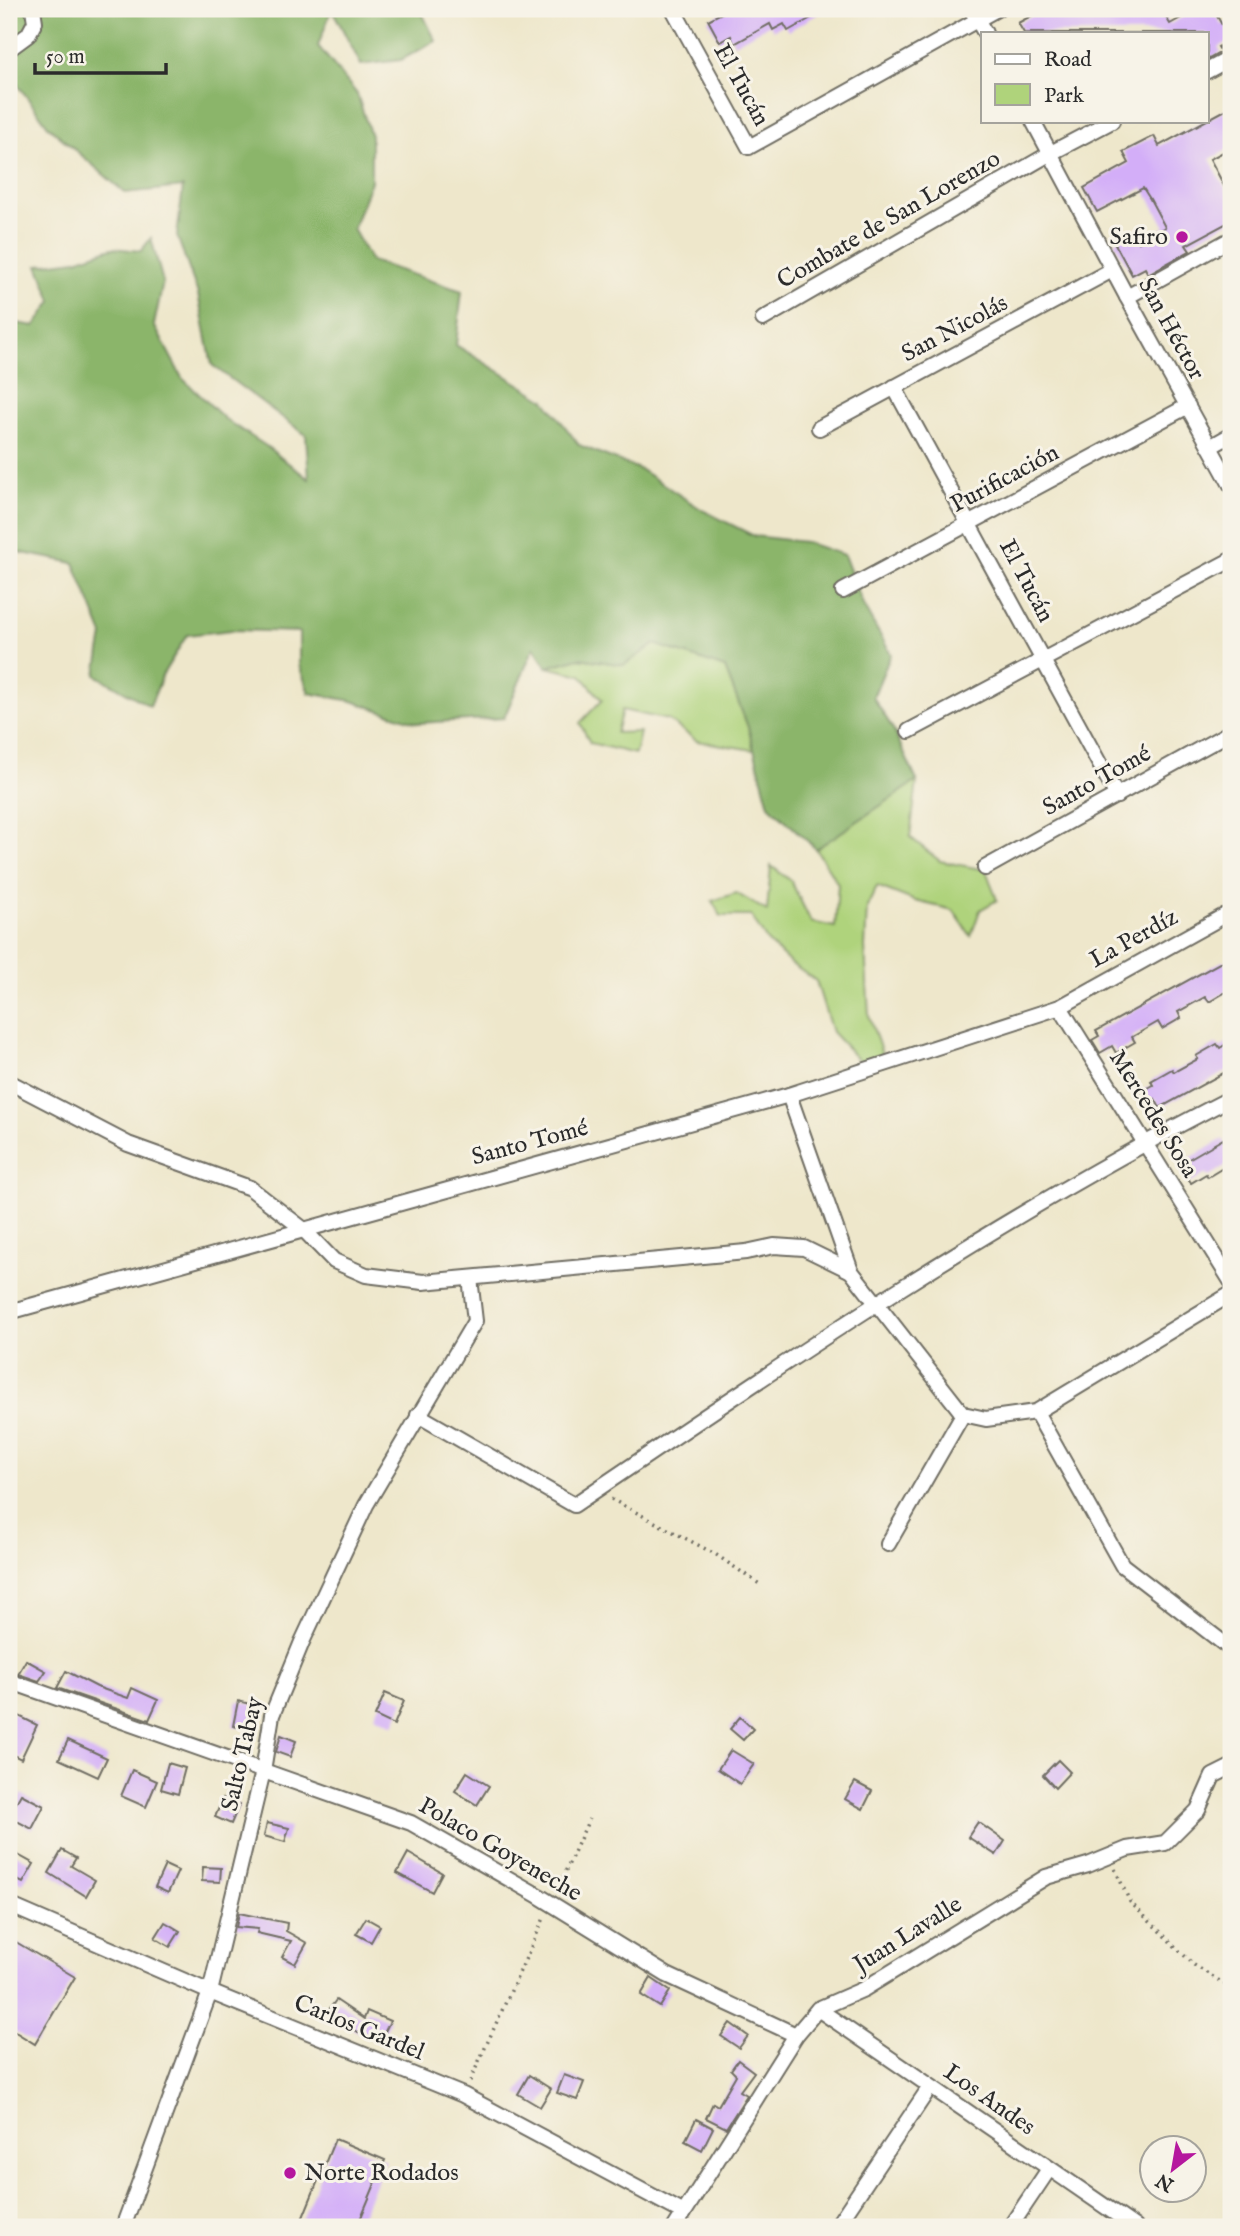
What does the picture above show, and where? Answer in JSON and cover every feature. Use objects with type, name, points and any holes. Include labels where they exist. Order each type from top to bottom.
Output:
[{"type":"street","points":[[9,49],[28,35],[35,22],[33,9]]},
{"type":"street","name":"El Tucán","points":[[673,9],[749,147],[978,21]]},
{"type":"street","points":[[978,21],[997,9]]},
{"type":"street","points":[[1208,70],[1231,58]]},
{"type":"street","name":"San Héctor","points":[[1034,122],[1231,485]]},
{"type":"street","name":"Combate de San Lorenzo","points":[[763,319],[1051,153],[1110,122]]},
{"type":"street","points":[[1127,298],[1231,239]]},
{"type":"street","name":"San Nicolás","points":[[819,428],[1112,270]]},
{"type":"street","name":"El Tucán","points":[[894,387],[1117,796]]},
{"type":"street","name":"Purificación","points":[[843,591],[1188,406]]},
{"type":"street","points":[[1210,447],[1231,435]]},
{"type":"street","points":[[909,731],[1231,560]]},
{"type":"street","name":"Santo Tomé","points":[[985,868],[1231,732]]},
{"type":"street","name":"La Perdíz","points":[[1059,1007],[1231,912]]},
{"type":"street","name":"Santo Tomé","points":[[9,1312],[789,1095],[1059,1007]]},
{"type":"street","name":"Mercedes Sosa","points":[[1059,1007],[1231,1281]]},
{"type":"street","points":[[9,1082],[128,1144],[250,1188],[303,1229],[334,1261],[366,1275],[423,1282],[746,1252],[774,1246],[804,1248],[851,1270]]},
{"type":"street","points":[[789,1095],[851,1270],[964,1414],[986,1419],[1036,1412],[1231,1294]]},
{"type":"street","points":[[418,1415],[574,1505],[875,1303],[1143,1143],[1231,1098]]},
{"type":"street","name":"Salto Tabay","points":[[123,2227],[210,1992],[263,1771],[271,1715],[366,1505],[475,1321],[470,1278]]},
{"type":"street","points":[[1036,1412],[1122,1565],[1231,1649]]},
{"type":"street","points":[[888,1544],[964,1414]]},
{"type":"street","name":"Polaco Goyeneche","points":[[9,1681],[411,1823],[667,1975],[796,2035]]},
{"type":"street","name":"Juan Lavalle","points":[[675,2227],[796,2035],[818,2009],[864,1989],[1046,1877],[1127,1849],[1165,1843],[1198,1810],[1213,1776],[1231,1767]]},
{"type":"street","name":"Carlos Gardel","points":[[9,1905],[210,1992],[463,2095],[684,2213]]},
{"type":"street","name":"Los Andes","points":[[818,2009],[1135,2227]]},
{"type":"street","points":[[836,2227],[930,2087]]},
{"type":"street","points":[[1010,2227],[1049,2169]]},
{"type":"path","points":[[595,1490],[715,1554],[761,1585]]},
{"type":"path","points":[[463,2095],[589,1819]]},
{"type":"path","points":[[1109,1856],[1130,1902],[1194,1965],[1231,1988]]},
{"type":"green space","points":[[9,9],[332,9],[318,46],[357,94],[371,136],[371,181],[353,229],[371,261],[462,291],[456,345],[545,400],[579,445],[641,470],[704,511],[754,536],[805,542],[844,555],[864,607],[891,654],[873,697],[893,729],[917,781],[816,849],[769,805],[748,727],[725,668],[655,644],[624,665],[579,658],[547,667],[534,647],[504,718],[418,723],[352,701],[309,693],[299,665],[299,632],[232,630],[187,635],[163,674],[150,706],[96,675],[103,635],[74,563],[18,552],[9,539],[9,322],[35,326],[52,301],[38,265],[76,260],[112,248],[141,251],[151,238],[163,282],[154,325],[182,378],[226,420],[309,479],[306,435],[212,365],[198,294],[177,236],[183,187],[125,193],[49,127],[9,73]]},
{"type":"green space","points":[[332,9],[420,9],[436,41],[401,60],[361,65]]},
{"type":"green space","points":[[655,644],[725,668],[754,750],[697,741],[668,720],[622,710],[616,733],[640,732],[635,754],[590,743],[580,723],[602,700],[581,675],[547,667],[579,658],[624,665]]},
{"type":"green space","points":[[917,781],[910,837],[940,861],[986,870],[997,900],[980,910],[971,936],[953,910],[915,901],[877,886],[867,907],[865,947],[869,1016],[882,1054],[866,1068],[832,1032],[816,981],[790,963],[767,941],[751,916],[721,916],[712,901],[736,893],[767,911],[771,866],[791,881],[811,922],[835,927],[838,884],[816,849]]},
{"type":"building","points":[[729,9],[827,9],[788,31],[784,24],[773,30],[770,24],[734,44],[731,36],[720,42],[708,20]]},
{"type":"building","points":[[1044,9],[1161,9],[1170,24],[1197,9],[1213,9],[1222,25],[1231,21],[1231,40],[1218,47],[1221,52],[1208,59],[1208,32],[1023,32],[1018,23]]},
{"type":"building","points":[[1231,107],[1231,148],[1210,159],[1231,199],[1231,221],[1186,245],[1190,251],[1148,274],[1145,268],[1132,275],[1114,242],[1134,232],[1139,242],[1165,227],[1150,199],[1143,188],[1097,212],[1084,188],[1129,163],[1123,152],[1154,136],[1159,146],[1208,122],[1208,119]]},
{"type":"building","points":[[1223,961],[1227,967],[1231,964],[1231,989],[1209,1002],[1205,997],[1178,1012],[1181,1018],[1162,1029],[1158,1022],[1132,1037],[1135,1042],[1116,1053],[1112,1046],[1100,1053],[1092,1040],[1099,1036],[1096,1031]]},
{"type":"building","points":[[1231,1041],[1231,1069],[1160,1108],[1155,1099],[1149,1103],[1142,1091],[1153,1085],[1151,1081],[1198,1059],[1196,1056],[1217,1044],[1220,1048]]},
{"type":"building","points":[[1223,1139],[1227,1146],[1231,1143],[1231,1163],[1208,1177],[1206,1174],[1191,1183],[1180,1164]]},
{"type":"building","points":[[26,1660],[46,1671],[39,1681],[18,1674]]},
{"type":"building","points":[[66,1671],[97,1687],[128,1698],[132,1688],[158,1700],[149,1720],[57,1688]]},
{"type":"building","points":[[385,1693],[404,1701],[394,1725],[375,1716]]},
{"type":"building","points":[[238,1701],[258,1706],[252,1730],[233,1726]]},
{"type":"building","points":[[9,1711],[37,1725],[21,1759],[9,1753]]},
{"type":"building","points":[[740,1717],[753,1729],[743,1740],[730,1729]]},
{"type":"building","points":[[281,1735],[296,1741],[290,1757],[276,1752]]},
{"type":"building","points":[[68,1740],[107,1758],[98,1777],[59,1759]]},
{"type":"building","points":[[731,1750],[754,1764],[740,1784],[718,1769]]},
{"type":"building","points":[[1058,1760],[1070,1772],[1055,1788],[1043,1775]]},
{"type":"building","points":[[168,1763],[185,1768],[178,1794],[161,1789]]},
{"type":"building","points":[[132,1770],[157,1781],[146,1807],[121,1796]]},
{"type":"building","points":[[467,1772],[489,1786],[477,1805],[455,1791]]},
{"type":"building","points":[[855,1782],[872,1791],[863,1809],[845,1799]]},
{"type":"building","points":[[21,1794],[44,1806],[32,1829],[9,1817],[9,1799],[16,1803]]},
{"type":"building","points":[[223,1798],[239,1805],[231,1824],[215,1817]]},
{"type":"building","points":[[978,1822],[1005,1841],[996,1855],[968,1837]]},
{"type":"building","points":[[267,1823],[289,1828],[285,1842],[264,1836]]},
{"type":"building","points":[[9,1850],[34,1864],[23,1883],[9,1876]]},
{"type":"building","points":[[62,1850],[76,1858],[71,1866],[95,1880],[86,1896],[49,1873]]},
{"type":"building","points":[[408,1853],[442,1873],[432,1892],[397,1873]]},
{"type":"building","points":[[165,1865],[178,1871],[168,1893],[155,1887]]},
{"type":"building","points":[[203,1867],[221,1868],[220,1882],[202,1881]]},
{"type":"building","points":[[239,1913],[287,1923],[286,1931],[307,1943],[295,1964],[282,1957],[291,1941],[257,1933],[258,1929],[236,1927]]},
{"type":"building","points":[[366,1918],[380,1926],[371,1942],[356,1934]]},
{"type":"building","points":[[165,1922],[180,1931],[170,1947],[155,1938]]},
{"type":"building","points":[[16,1942],[75,1977],[35,2044],[9,2028],[9,1954]]},
{"type":"building","points":[[651,1978],[670,1991],[660,2007],[641,1995]]},
{"type":"building","points":[[336,2000],[364,2019],[367,2011],[390,2021],[380,2042],[359,2033],[328,2011]]},
{"type":"building","points":[[730,2023],[748,2036],[739,2048],[721,2036]]},
{"type":"building","points":[[738,2060],[754,2072],[740,2091],[747,2095],[726,2128],[706,2118],[713,2103],[718,2106],[736,2075],[731,2070]]},
{"type":"building","points":[[529,2075],[551,2089],[540,2107],[518,2094]]},
{"type":"building","points":[[564,2075],[584,2082],[577,2100],[557,2093]]},
{"type":"building","points":[[696,2119],[713,2128],[702,2150],[685,2141]]},
{"type":"building","points":[[335,2139],[385,2160],[357,2227],[299,2227]]},
{"type":"place","name":"Safiro","points":[[1182,237]]},
{"type":"place","name":"Norte Rodados","points":[[290,2173]]}]
